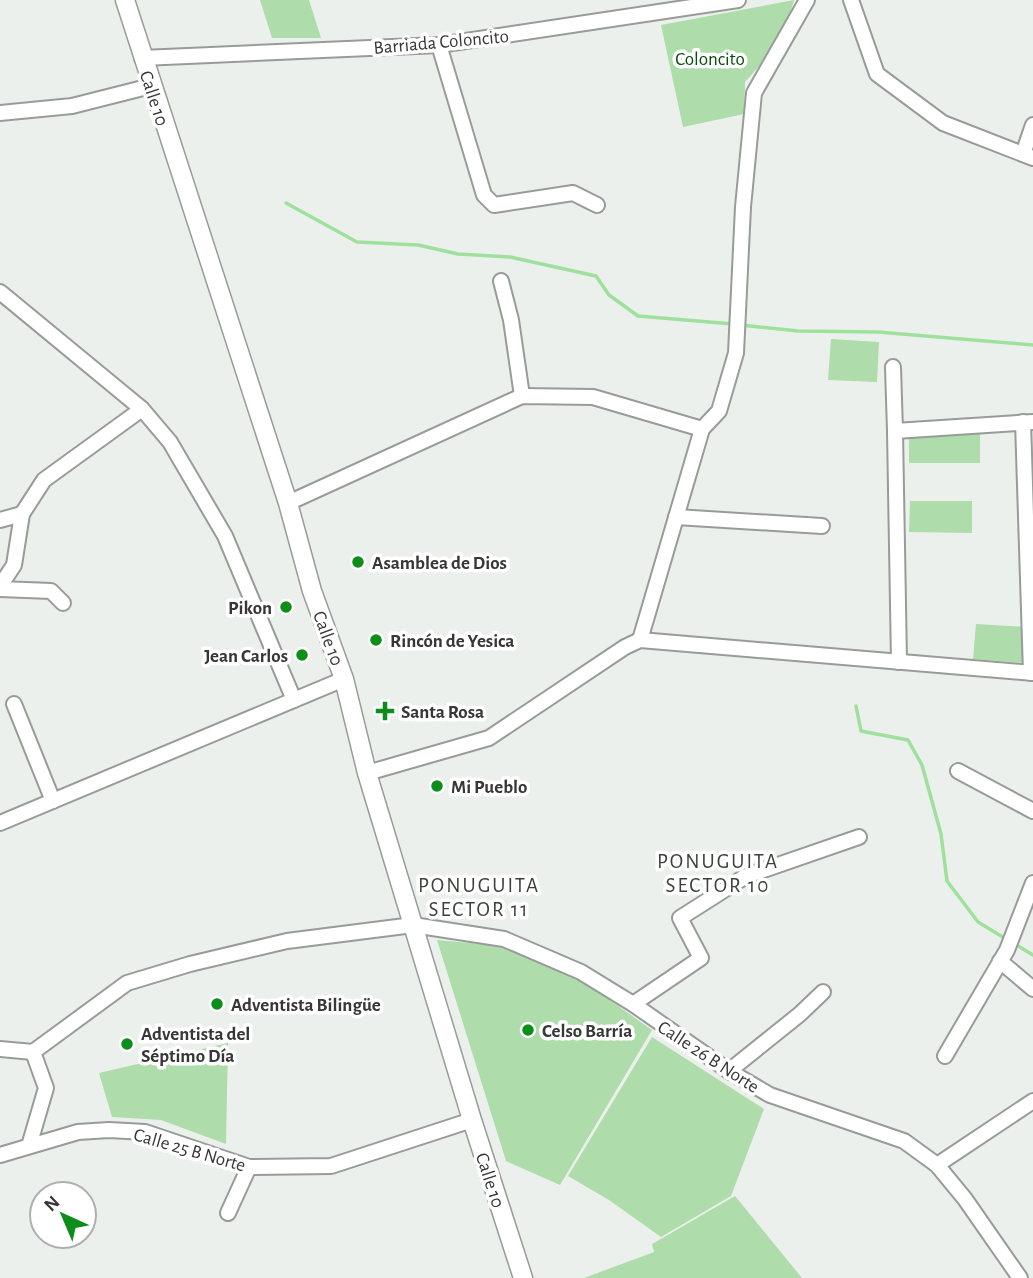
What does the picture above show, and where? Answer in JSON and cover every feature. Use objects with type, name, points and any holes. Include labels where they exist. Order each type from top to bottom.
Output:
[{"type":"main road","name":"Calle 10","points":[[125,0],[288,503],[312,591],[344,679],[367,773],[523,1278]]},
{"type":"street","name":"Barriada Coloncito","points":[[142,58],[439,45],[738,0]]},
{"type":"street","points":[[640,640],[702,429],[719,411],[736,354],[743,207],[754,93],[807,0]]},
{"type":"street","points":[[851,0],[877,74],[943,123],[1028,156],[1033,125]]},
{"type":"street","points":[[439,45],[484,195],[494,205],[573,193],[597,205]]},
{"type":"street","points":[[0,113],[72,106],[151,86]]},
{"type":"street","points":[[501,281],[511,320],[522,396]]},
{"type":"street","points":[[0,292],[142,409],[170,442],[225,536],[294,700]]},
{"type":"street","points":[[893,368],[899,662]]},
{"type":"street","points":[[288,503],[522,396],[593,397],[702,429]]},
{"type":"street","points":[[63,603],[51,591],[0,588],[15,565],[22,514],[44,480],[142,409]]},
{"type":"street","points":[[367,773],[489,738],[625,647],[640,640],[1032,673],[1028,422],[895,431]]},
{"type":"street","points":[[0,520],[22,514]]},
{"type":"street","points":[[676,517],[822,526]]},
{"type":"street","points":[[0,823],[344,679]]},
{"type":"street","points":[[14,704],[53,801]]},
{"type":"street","points":[[958,771],[1033,811]]},
{"type":"street","points":[[633,1004],[701,958],[680,918],[746,876],[859,837]]},
{"type":"street","points":[[945,1056],[1000,961],[1033,883]]},
{"type":"street","name":"Calle 26 B Norte","points":[[33,1052],[127,983],[190,964],[287,941],[413,925],[504,939],[582,972],[729,1071],[770,1095],[904,1141],[937,1165],[1024,1276]]},
{"type":"street","points":[[1000,961],[1033,989]]},
{"type":"street","points":[[729,1071],[823,992]]},
{"type":"street","points":[[0,1049],[33,1052],[46,1088],[29,1146],[0,1154]]},
{"type":"street","points":[[937,1165],[1033,1101]]},
{"type":"street","name":"Calle 25 B Norte","points":[[29,1146],[78,1132],[145,1132],[249,1167],[331,1166],[472,1120]]},
{"type":"street","points":[[228,1213],[249,1167]]},
{"type":"green space","points":[[260,0],[309,0],[321,38],[272,38]]},
{"type":"green space","name":"Coloncito","points":[[794,0],[776,45],[745,82],[744,114],[683,127],[661,25]]},
{"type":"green space","points":[[831,339],[879,342],[877,382],[828,380]]},
{"type":"green space","points":[[980,431],[980,463],[909,463],[909,432]]},
{"type":"green space","points":[[910,501],[972,501],[972,533],[909,532]]},
{"type":"green space","points":[[976,624],[1029,627],[1026,663],[973,659]]},
{"type":"green space","points":[[437,940],[512,947],[580,979],[652,1030],[560,1185],[506,1161]]},
{"type":"green space","points":[[652,1037],[764,1109],[731,1196],[661,1237],[609,1200],[568,1176]]},
{"type":"green space","points":[[228,1043],[226,1144],[161,1120],[112,1117],[99,1073]]},
{"type":"green space","points":[[735,1196],[802,1278],[584,1278],[654,1252],[652,1244]]},
{"type":"waterway","points":[[286,203],[357,242],[418,245],[458,254],[510,257],[596,276],[609,295],[638,316],[733,324]]},
{"type":"waterway","points":[[741,325],[798,331],[878,332],[1033,345]]},
{"type":"waterway","points":[[856,706],[861,731],[908,740],[922,765],[941,834],[947,881],[978,922],[1006,939]]},
{"type":"waterway","points":[[1013,943],[1033,955]]},
{"type":"place","name":"Asamblea de Dios","points":[[358,562]]},
{"type":"place","name":"Pikon","points":[[286,607]]},
{"type":"place","name":"Rincón de Yesica","points":[[376,640]]},
{"type":"place","name":"Jean Carlos","points":[[302,655]]},
{"type":"place","name":"Santa Rosa","points":[[385,711]]},
{"type":"place","name":"Mi Pueblo","points":[[437,786]]},
{"type":"place","name":"Adventista Bilingüe","points":[[217,1004]]},
{"type":"place","name":"Celso Barría","points":[[528,1030]]},
{"type":"place","name":"Adventista del Séptimo Día","points":[[127,1044]]},
{"type":"district","name":"PONUGUITA SECTOR 10","points":[[718,873]]},
{"type":"district","name":"PONUGUITA SECTOR 11","points":[[479,897]]}]
